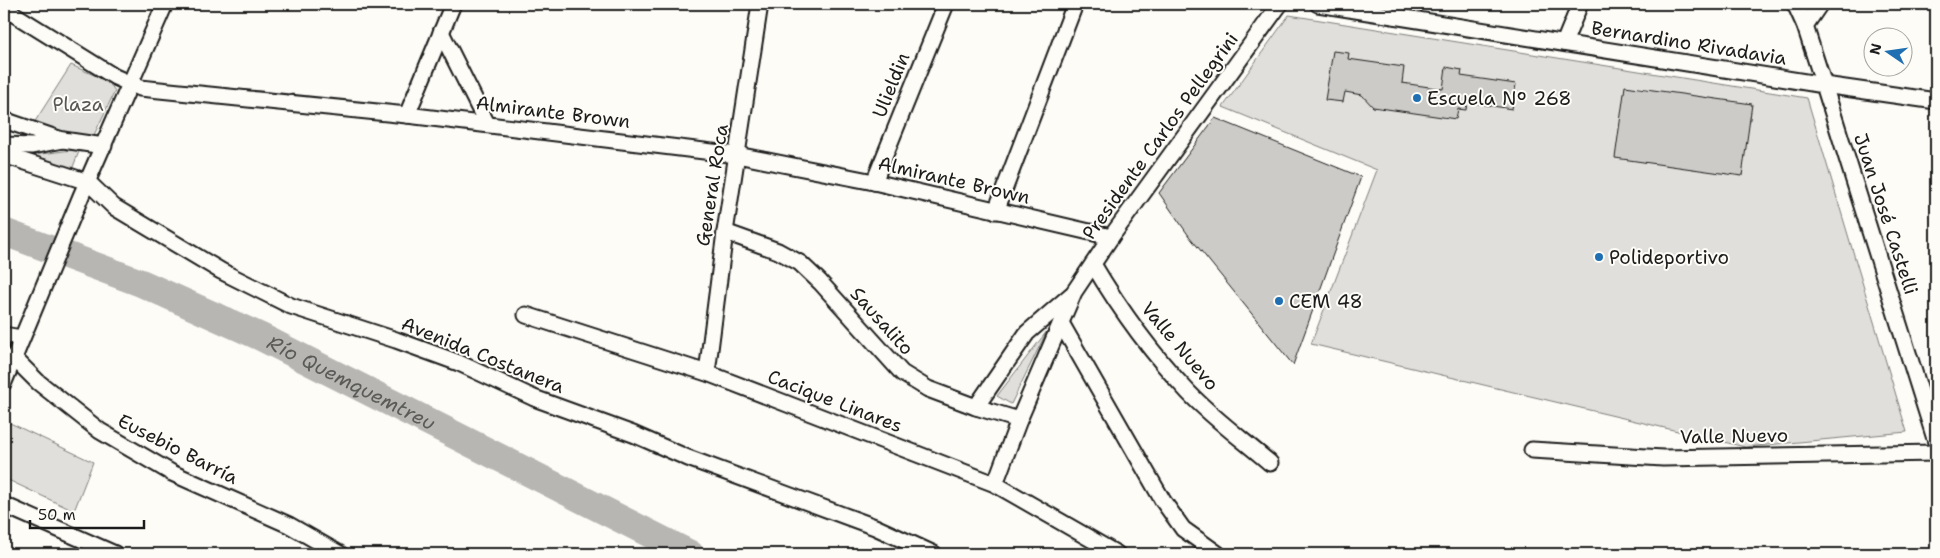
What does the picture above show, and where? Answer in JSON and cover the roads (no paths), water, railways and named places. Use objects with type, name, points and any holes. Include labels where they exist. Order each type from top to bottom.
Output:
[{"type":"street","points":[[4,382],[81,196],[164,4]]},
{"type":"street","points":[[407,115],[452,4]]},
{"type":"street","name":"General Roca","points":[[707,373],[725,232],[760,4]]},
{"type":"street","name":"Ulieldin","points":[[874,182],[946,4]]},
{"type":"street","points":[[996,211],[1075,4]]},
{"type":"street","name":"Presidente Carlos Pellegrini","points":[[995,484],[1019,420],[1074,292],[1111,237],[1280,4]]},
{"type":"street","name":"Bernardino Rivadavia","points":[[1318,4],[1824,85],[1936,100]]},
{"type":"street","points":[[1564,43],[1580,4]]},
{"type":"street","name":"Juan José Castelli","points":[[1795,4],[1805,26],[1824,85],[1936,442]]},
{"type":"street","points":[[1805,26],[1820,4]]},
{"type":"street","name":"Almirante Brown","points":[[4,8],[115,77],[140,88],[407,115],[737,155],[874,182],[1111,237]]},
{"type":"street","points":[[441,32],[487,124]]},
{"type":"street","points":[[4,120],[63,140],[104,146]]},
{"type":"street","points":[[4,146],[32,146],[63,140]]},
{"type":"street","name":"Avenida Costanera","points":[[4,155],[88,182],[114,206],[139,222],[221,271],[291,306],[396,340],[459,363],[534,398],[633,434],[688,458],[875,527],[934,554]]},
{"type":"street","name":"Sausalito","points":[[725,232],[778,250],[800,263],[820,282],[902,373],[928,389],[976,407],[1019,420]]},
{"type":"street","name":"Valle Nuevo","points":[[1093,264],[1109,291],[1167,368],[1190,394],[1270,463]]},
{"type":"street","name":"Presidente Carlos Pellegrini","points":[[976,407],[1027,333],[1074,292]]},
{"type":"street","name":"Cacique Linares","points":[[526,315],[707,373],[995,484],[1117,554]]},
{"type":"street","points":[[1061,323],[1168,508],[1183,529],[1218,554]]},
{"type":"street","points":[[4,335],[21,338]]},
{"type":"street","name":"Eusebio Barría","points":[[13,357],[38,382],[100,432],[172,473],[289,524],[340,554]]},
{"type":"street","name":"Valle Nuevo","points":[[1532,450],[1663,458],[1936,453]]},
{"type":"street","points":[[4,505],[115,554]]},
{"type":"waterway","name":"Río Quemquemtreu","points":[[4,232],[141,283],[261,337],[690,554]]},
{"type":"place","name":"Escuela Nº 268","points":[[1417,98]]},
{"type":"place","name":"Polideportivo","points":[[1599,257]]},
{"type":"place","name":"CEM 48","points":[[1279,301]]},
{"type":"park label","name":"Plaza","points":[[78,104]]}]
